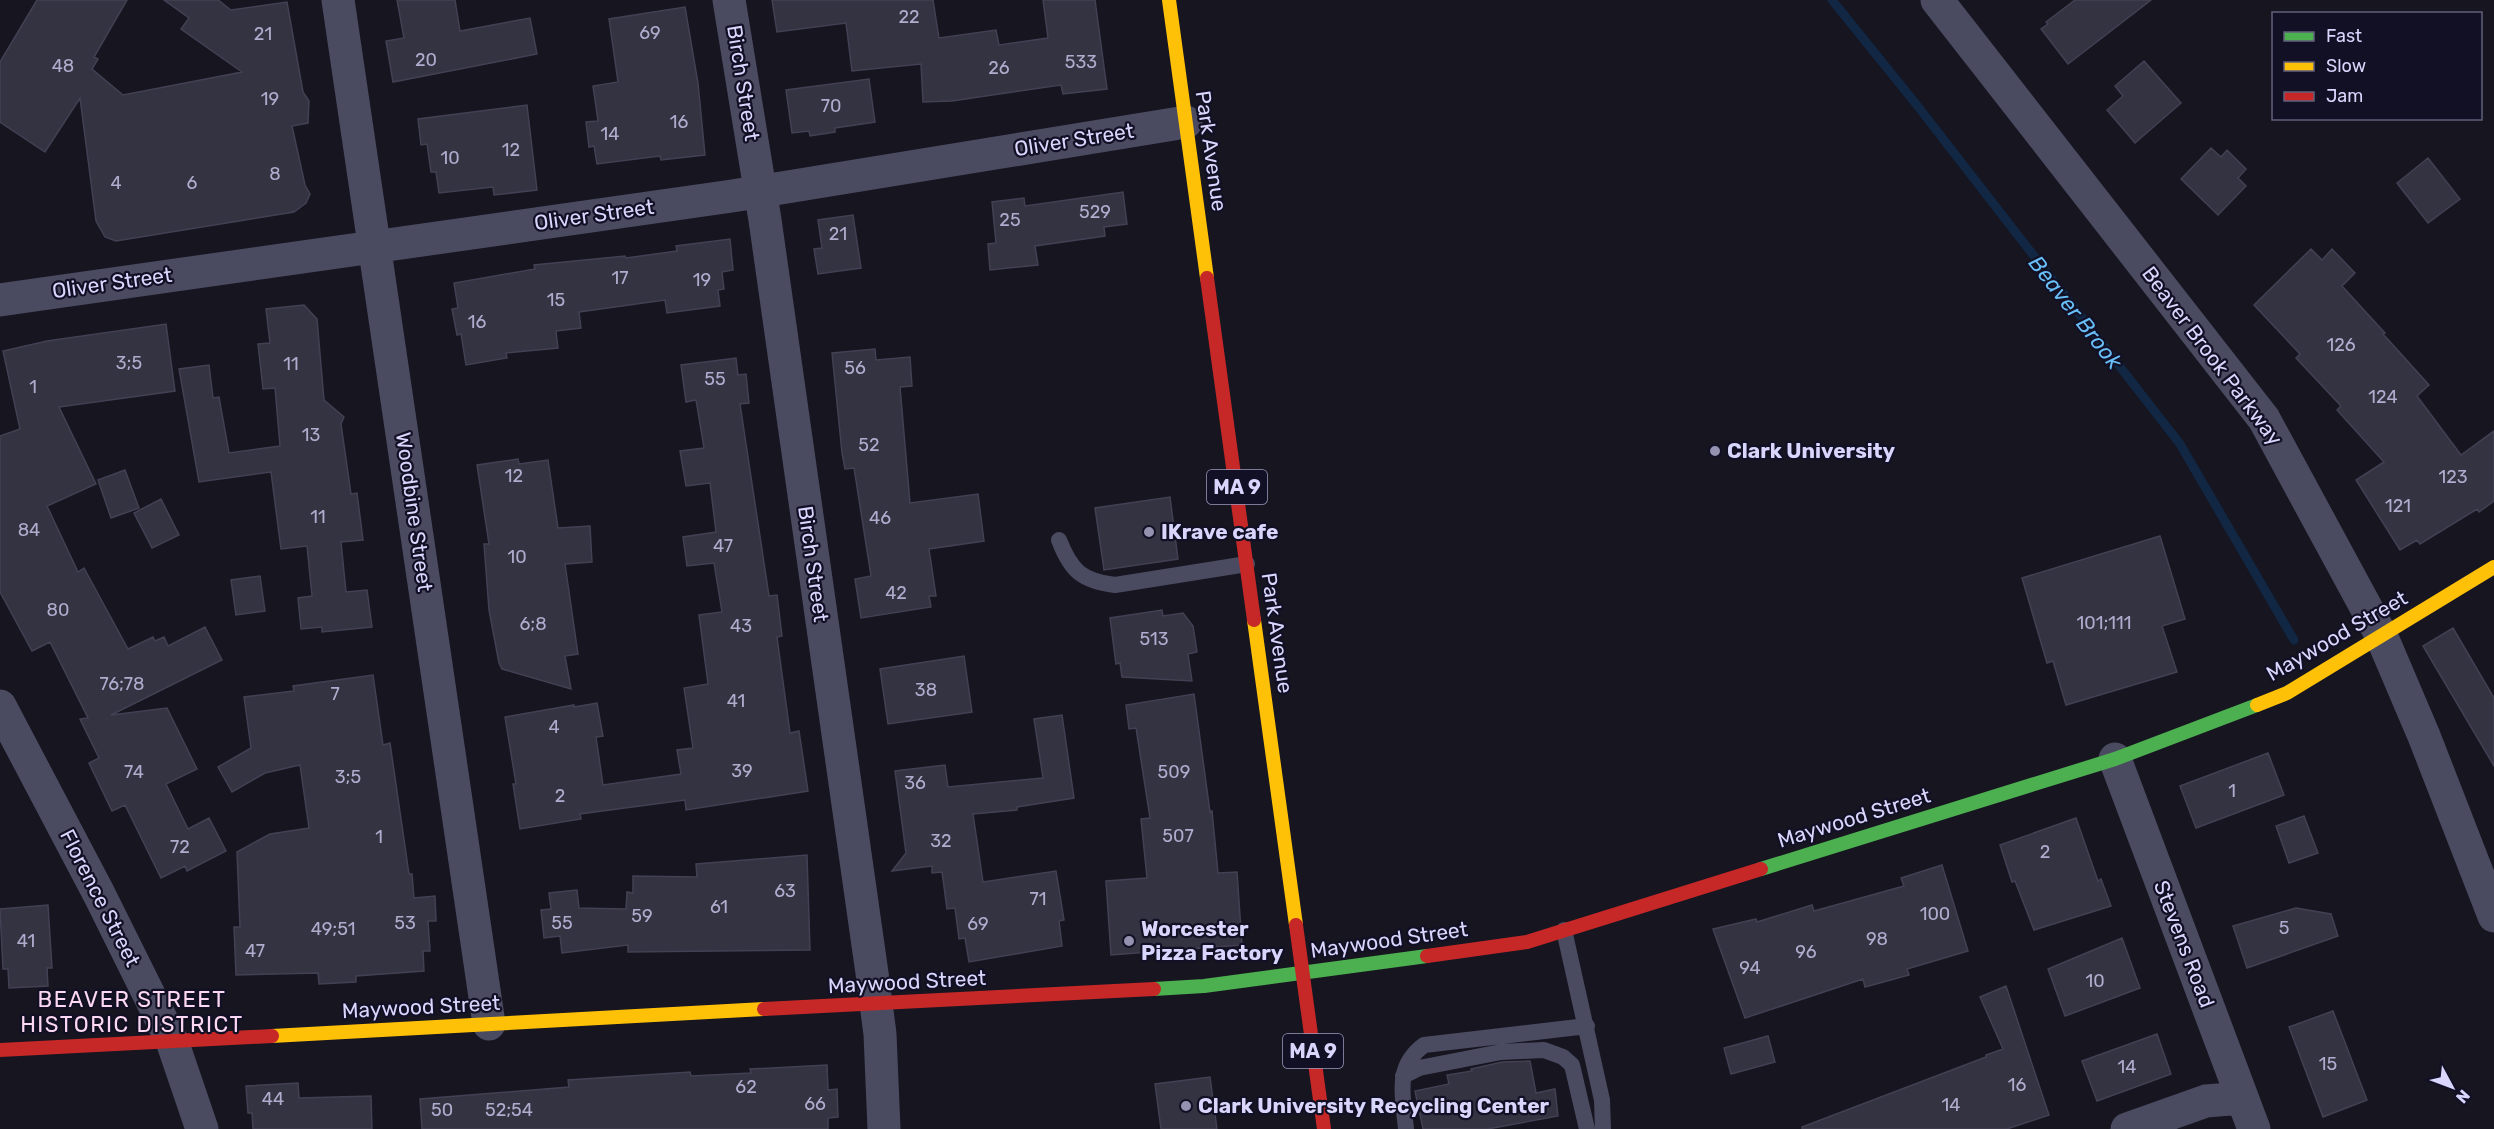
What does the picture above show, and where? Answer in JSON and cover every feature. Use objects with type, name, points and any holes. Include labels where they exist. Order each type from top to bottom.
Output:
[{"type":"main road","name":"Park Avenue","points":[[1168,0],[1324,1129]]},
{"type":"main road","name":"Maywood Street","points":[[0,1050],[1204,986],[1527,942],[2115,759],[2287,693],[2494,567]]},
{"type":"street","name":"Woodbine Street","points":[[338,0],[489,1024]]},
{"type":"street","name":"Birch Street","points":[[729,0],[761,191],[880,1034],[884,1129]]},
{"type":"street","name":"Beaver Brook Parkway","points":[[1937,0],[2264,419],[2381,635],[2424,736],[2494,916]]},
{"type":"street","name":"Oliver Street","points":[[0,300],[761,191],[1186,123]]},
{"type":"street","name":"Florence Street","points":[[0,706],[99,894],[172,1041],[202,1129]]},
{"type":"street","name":"Stevens Road","points":[[2115,759],[2254,1129]]},
{"type":"street","points":[[2127,1129],[2206,1101],[2242,1098]]},
{"type":"lane","points":[[1059,540],[1066,558],[1078,573],[1094,583],[1115,585],[1247,564]]},
{"type":"lane","points":[[1564,930],[1602,1100],[1603,1129]]},
{"type":"lane","points":[[1406,1129],[1403,1076],[1410,1055],[1424,1045],[1587,1026]]},
{"type":"lane","points":[[1403,1076],[1419,1068],[1501,1052],[1544,1050],[1563,1057],[1572,1065],[1587,1129]]},
{"type":"building","points":[[37,0],[127,0],[94,57],[98,59],[92,69],[123,95],[242,72],[181,29],[189,18],[164,0],[218,0],[231,10],[287,2],[303,92],[309,101],[308,123],[292,126],[305,185],[310,194],[306,203],[294,212],[116,241],[105,237],[96,221],[80,98],[45,152],[0,122],[0,62]]},
{"type":"building","points":[[397,0],[455,0],[460,31],[530,18],[537,54],[393,82],[386,41],[404,38]]},
{"type":"building","points":[[772,0],[933,0],[939,38],[996,30],[999,45],[1048,38],[1043,0],[1095,0],[1107,89],[1063,94],[1061,85],[952,101],[923,102],[921,64],[852,71],[846,23],[777,32]]},
{"type":"building","points":[[2075,0],[2151,0],[2068,64],[2041,29],[2048,24],[2046,22]]},
{"type":"building","points":[[685,7],[698,83],[705,155],[661,160],[660,156],[597,164],[594,146],[589,147],[586,122],[598,121],[593,86],[618,82],[609,19]]},
{"type":"building","points":[[2144,61],[2181,103],[2135,143],[2107,110],[2123,96],[2115,86]]},
{"type":"building","points":[[869,79],[875,122],[835,128],[835,132],[810,136],[809,131],[792,133],[786,90]]},
{"type":"building","points":[[527,105],[537,190],[494,195],[493,187],[439,193],[436,172],[431,172],[427,144],[421,145],[418,119]]},
{"type":"building","points":[[2211,148],[2221,157],[2227,150],[2246,169],[2238,178],[2246,186],[2218,215],[2181,179]]},
{"type":"building","points":[[2428,158],[2460,199],[2428,223],[2397,183]]},
{"type":"building","points":[[1123,192],[1127,224],[1104,227],[1105,236],[1035,246],[1038,265],[990,270],[988,244],[996,243],[992,202],[1024,198],[1025,206]]},
{"type":"building","points":[[853,215],[861,268],[818,274],[814,249],[822,248],[818,220]]},
{"type":"building","points":[[730,239],[733,270],[722,272],[724,289],[718,290],[720,306],[667,313],[665,300],[579,312],[581,328],[556,331],[558,348],[506,353],[507,358],[466,365],[461,334],[457,335],[452,309],[458,308],[454,283],[535,269],[534,265],[625,256],[626,258],[677,251],[676,246]]},
{"type":"building","points":[[2311,249],[2322,260],[2332,249],[2355,273],[2342,286],[2429,385],[2417,396],[2461,455],[2494,431],[2494,501],[2479,512],[2477,509],[2420,544],[2417,540],[2400,550],[2356,480],[2384,462],[2337,410],[2341,406],[2296,358],[2300,354],[2254,305]]},
{"type":"building","points":[[304,305],[317,319],[324,400],[344,417],[341,424],[351,494],[357,493],[363,540],[341,542],[346,592],[367,590],[372,627],[322,632],[322,627],[301,629],[298,598],[312,596],[307,546],[281,549],[271,472],[199,482],[179,369],[209,365],[213,398],[219,397],[229,453],[280,446],[275,388],[263,389],[258,344],[270,343],[266,309]]},
{"type":"building","points":[[166,324],[175,391],[59,407],[96,484],[47,506],[78,572],[84,568],[128,649],[153,637],[155,641],[164,637],[168,646],[205,627],[222,660],[111,715],[167,708],[197,769],[166,784],[188,829],[209,818],[226,851],[187,871],[185,866],[161,878],[125,805],[112,811],[89,763],[99,758],[80,719],[88,718],[50,642],[32,651],[0,592],[0,436],[20,429],[3,351],[47,341]]},
{"type":"building","points":[[875,349],[876,360],[910,357],[912,386],[900,387],[910,503],[978,494],[984,541],[929,549],[936,596],[929,596],[931,607],[861,618],[855,579],[871,576],[854,468],[845,469],[842,453],[832,353]]},
{"type":"building","points":[[736,358],[738,375],[746,374],[749,403],[740,404],[769,596],[777,595],[782,636],[777,637],[790,733],[799,731],[808,791],[686,810],[685,800],[580,814],[581,819],[520,829],[513,784],[516,784],[505,717],[597,703],[603,736],[596,737],[603,785],[681,774],[677,750],[693,748],[684,688],[708,684],[699,615],[722,612],[714,563],[687,566],[683,537],[716,532],[710,483],[686,486],[680,451],[704,448],[696,400],[686,402],[681,365]]},
{"type":"building","points":[[518,459],[519,464],[548,460],[558,528],[590,526],[592,562],[565,564],[578,654],[565,656],[571,689],[502,669],[499,663],[489,610],[484,544],[489,544],[477,465]]},
{"type":"building","points":[[125,470],[139,508],[111,518],[98,480]]},
{"type":"building","points":[[1170,497],[1178,559],[1104,570],[1095,508]]},
{"type":"building","points":[[161,499],[179,535],[152,548],[134,513]]},
{"type":"building","points":[[2160,536],[2185,619],[2162,626],[2177,672],[2066,705],[2053,661],[2047,663],[2022,578]]},
{"type":"building","points":[[260,576],[265,611],[236,615],[231,580]]},
{"type":"building","points":[[1162,610],[1163,616],[1183,613],[1193,626],[1197,652],[1188,654],[1192,681],[1122,677],[1120,663],[1116,664],[1110,618]]},
{"type":"building","points":[[2453,628],[2494,698],[2494,766],[2423,646]]},
{"type":"building","points":[[964,656],[972,712],[888,724],[880,669]]},
{"type":"building","points":[[373,675],[383,745],[390,743],[414,898],[435,896],[436,921],[428,921],[430,951],[423,951],[424,971],[356,976],[356,982],[319,984],[318,973],[236,975],[234,927],[240,927],[237,852],[270,834],[309,828],[300,765],[265,773],[232,792],[218,767],[251,748],[244,697],[294,691],[293,686]]},
{"type":"building","points":[[1194,694],[1210,812],[1212,811],[1218,873],[1237,872],[1242,945],[1111,955],[1106,881],[1147,878],[1141,819],[1150,818],[1136,728],[1129,729],[1126,705]]},
{"type":"building","points":[[1062,715],[1074,798],[1017,807],[1017,810],[973,814],[983,882],[1056,871],[1064,920],[1059,921],[1062,946],[969,962],[965,938],[959,939],[955,908],[947,909],[942,872],[932,873],[932,866],[892,871],[906,853],[895,771],[945,765],[948,787],[1043,778],[1034,719]]},
{"type":"building","points":[[2268,753],[2284,795],[2196,828],[2180,786]]},
{"type":"building","points":[[2304,816],[2318,853],[2289,863],[2276,826]]},
{"type":"building","points":[[2076,818],[2098,881],[2101,879],[2111,906],[2034,930],[2015,881],[2012,882],[2000,845]]},
{"type":"building","points":[[807,855],[810,950],[628,952],[628,945],[562,953],[560,936],[544,938],[541,910],[551,909],[549,893],[577,890],[579,908],[626,909],[627,892],[633,893],[633,876],[697,877],[696,864]]},
{"type":"building","points":[[1942,865],[1968,951],[1907,969],[1909,975],[1865,987],[1863,979],[1745,1018],[1713,929],[1756,919],[1757,922],[1812,905],[1814,911],[1904,886],[1901,878]]},
{"type":"building","points":[[48,905],[52,968],[47,968],[48,986],[9,988],[8,969],[3,969],[0,909]]},
{"type":"building","points":[[2296,908],[2331,914],[2338,936],[2247,968],[2233,926]]},
{"type":"building","points":[[2122,938],[2140,988],[2065,1016],[2048,969]]},
{"type":"building","points":[[2006,986],[2049,1115],[2007,1129],[1802,1129],[1802,1127],[2003,1049],[1980,997]]},
{"type":"building","points":[[2333,1011],[2367,1100],[2323,1117],[2289,1027]]},
{"type":"building","points":[[2157,1034],[2171,1074],[2097,1101],[2082,1061]]},
{"type":"building","points":[[1768,1036],[1775,1062],[1731,1074],[1724,1048]]},
{"type":"building","points":[[1530,1061],[1536,1093],[1555,1089],[1558,1116],[1488,1129],[1423,1129],[1415,1091],[1449,1084],[1447,1075],[1472,1071],[1471,1069],[1502,1062]]},
{"type":"building","points":[[827,1065],[828,1090],[837,1089],[838,1117],[828,1118],[828,1129],[422,1129],[420,1099],[569,1087],[568,1080],[690,1072],[691,1076],[751,1073],[750,1069]]},
{"type":"building","name":"Clark University Recycling Center","points":[[1210,1077],[1217,1129],[1161,1129],[1155,1084]]},
{"type":"building","points":[[298,1083],[299,1098],[371,1096],[372,1129],[253,1129],[252,1113],[248,1113],[246,1086]]},
{"type":"waterway","name":"Beaver Brook","points":[[1832,0],[1916,104],[2180,444],[2294,640]]},
{"type":"traffic: fast","points":[[1761,869],[2115,759],[2257,705]]},
{"type":"traffic: fast","points":[[1154,989],[1204,986],[1427,956]]},
{"type":"traffic: slow","points":[[1169,0],[1207,278]]},
{"type":"traffic: slow","points":[[2257,705],[2287,693],[2494,567]]},
{"type":"traffic: slow","points":[[1254,620],[1296,925]]},
{"type":"traffic: slow","points":[[272,1036],[764,1009]]},
{"type":"traffic: jam","points":[[1207,278],[1254,620]]},
{"type":"traffic: jam","points":[[1427,956],[1527,942],[1761,869]]},
{"type":"traffic: jam","points":[[1296,925],[1324,1129]]},
{"type":"traffic: jam","points":[[764,1009],[1154,989]]},
{"type":"traffic: jam","points":[[0,1050],[272,1036]]},
{"type":"place","name":"Clark University","points":[[1715,451]]},
{"type":"place","name":"IKrave cafe","points":[[1149,532]]},
{"type":"place","name":"Worcester Pizza Factory","points":[[1129,941]]},
{"type":"place","name":"Clark University Recycling Center","points":[[1186,1106]]},
{"type":"district","name":"BEAVER STREET HISTORIC DISTRICT","points":[[132,1012]]}]
